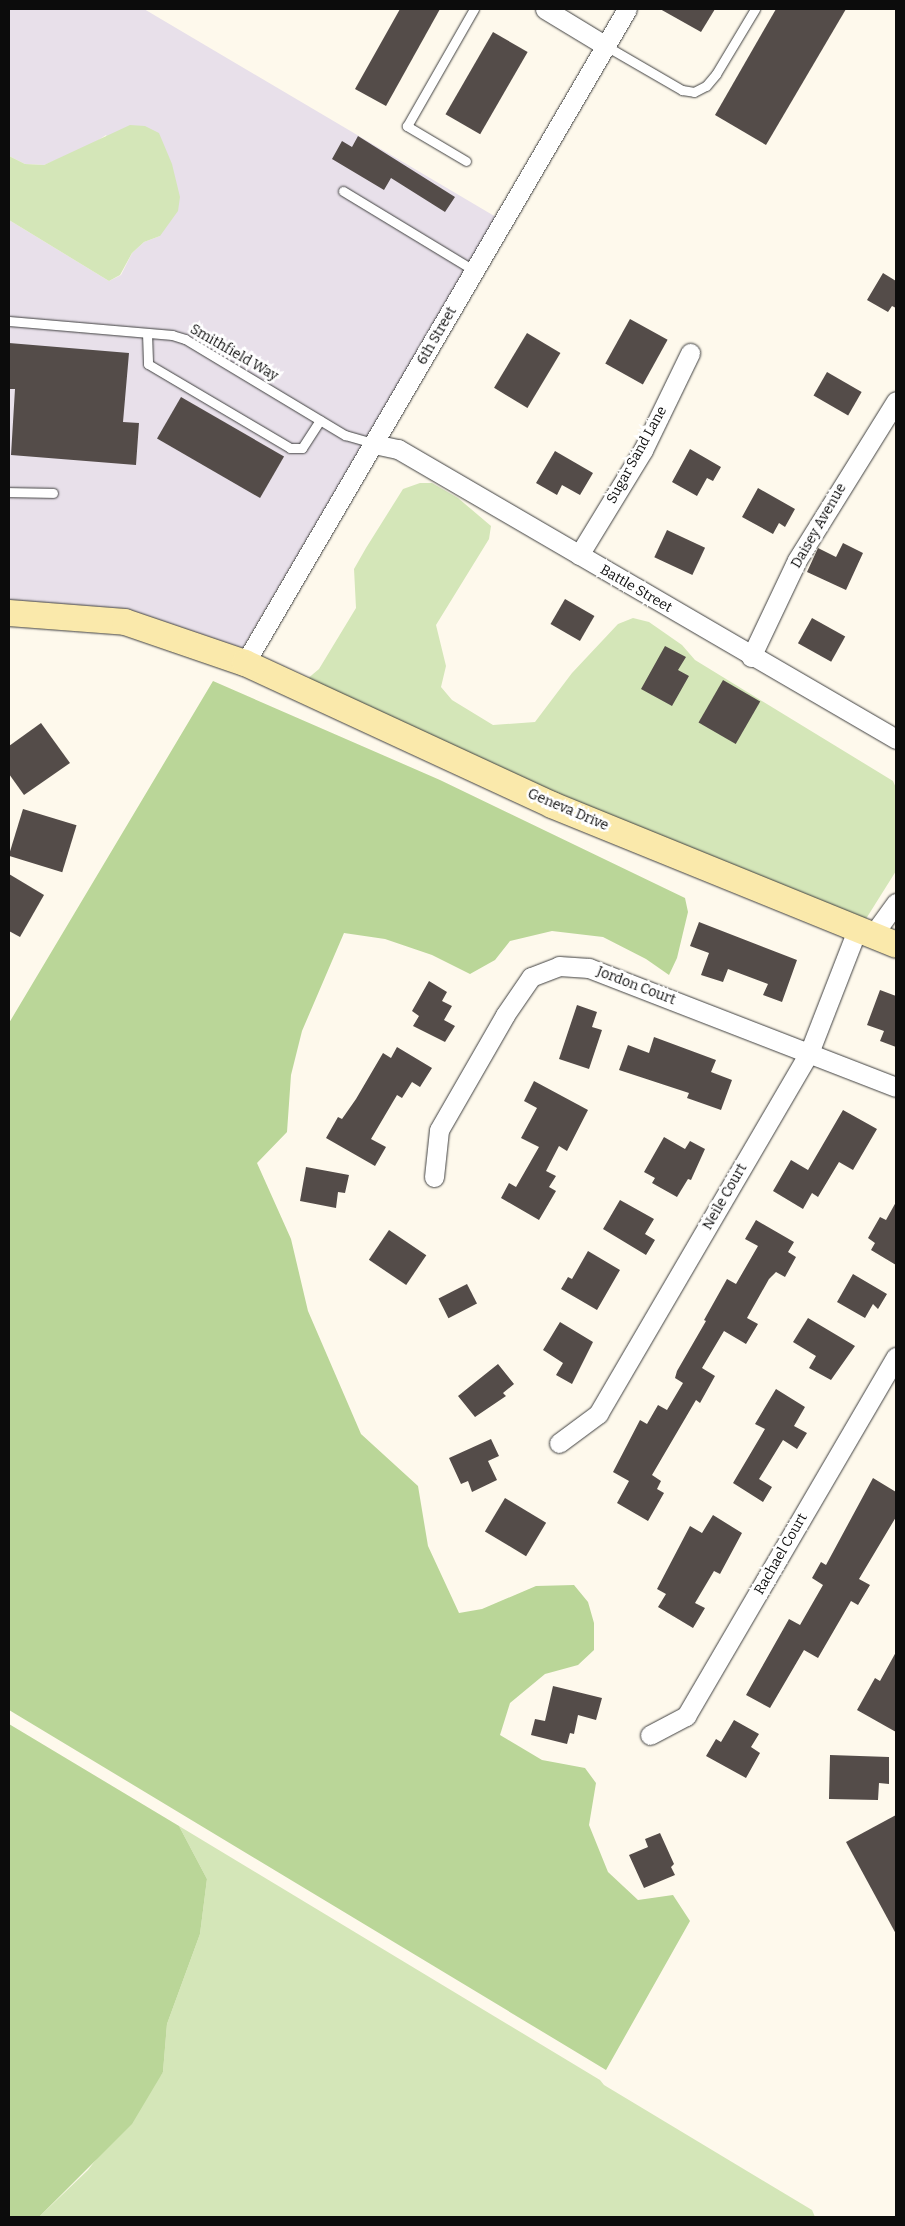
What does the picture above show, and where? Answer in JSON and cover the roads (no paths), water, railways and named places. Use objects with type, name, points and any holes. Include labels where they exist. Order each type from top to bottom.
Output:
[{"type":"main road","name":"Geneva Drive","points":[[9,613],[125,622],[245,663],[552,805],[896,945]]},
{"type":"street","points":[[545,9],[606,46]]},
{"type":"street","name":"6th Street","points":[[245,663],[627,9]]},
{"type":"street","name":"Sugar Sand Lane","points":[[579,556],[643,450],[690,352]]},
{"type":"street","name":"Daisey Avenue","points":[[751,656],[802,552],[896,401]]},
{"type":"street","name":"Battle Street","points":[[374,444],[398,449],[896,739]]},
{"type":"street","name":"Neile Court","points":[[559,1442],[598,1414],[809,1053],[865,933],[896,903]]},
{"type":"street","name":"Jordon Court","points":[[434,1177],[439,1130],[505,1015],[531,977],[559,966],[589,968],[809,1053]]},
{"type":"street","points":[[809,1053],[896,1087]]},
{"type":"street","name":"Rachael Court","points":[[650,1735],[686,1716],[896,1357]]},
{"type":"lane","points":[[466,161],[407,126],[474,9]]},
{"type":"lane","points":[[606,46],[682,90],[694,92],[706,86],[716,74],[755,9]]},
{"type":"lane","points":[[343,191],[474,271]]},
{"type":"lane","name":"Smithfield Way","points":[[9,321],[147,333],[185,339],[345,435],[374,444]]},
{"type":"lane","points":[[147,333],[148,364],[290,448],[302,448],[320,420]]},
{"type":"lane","points":[[9,492],[53,493]]}]
